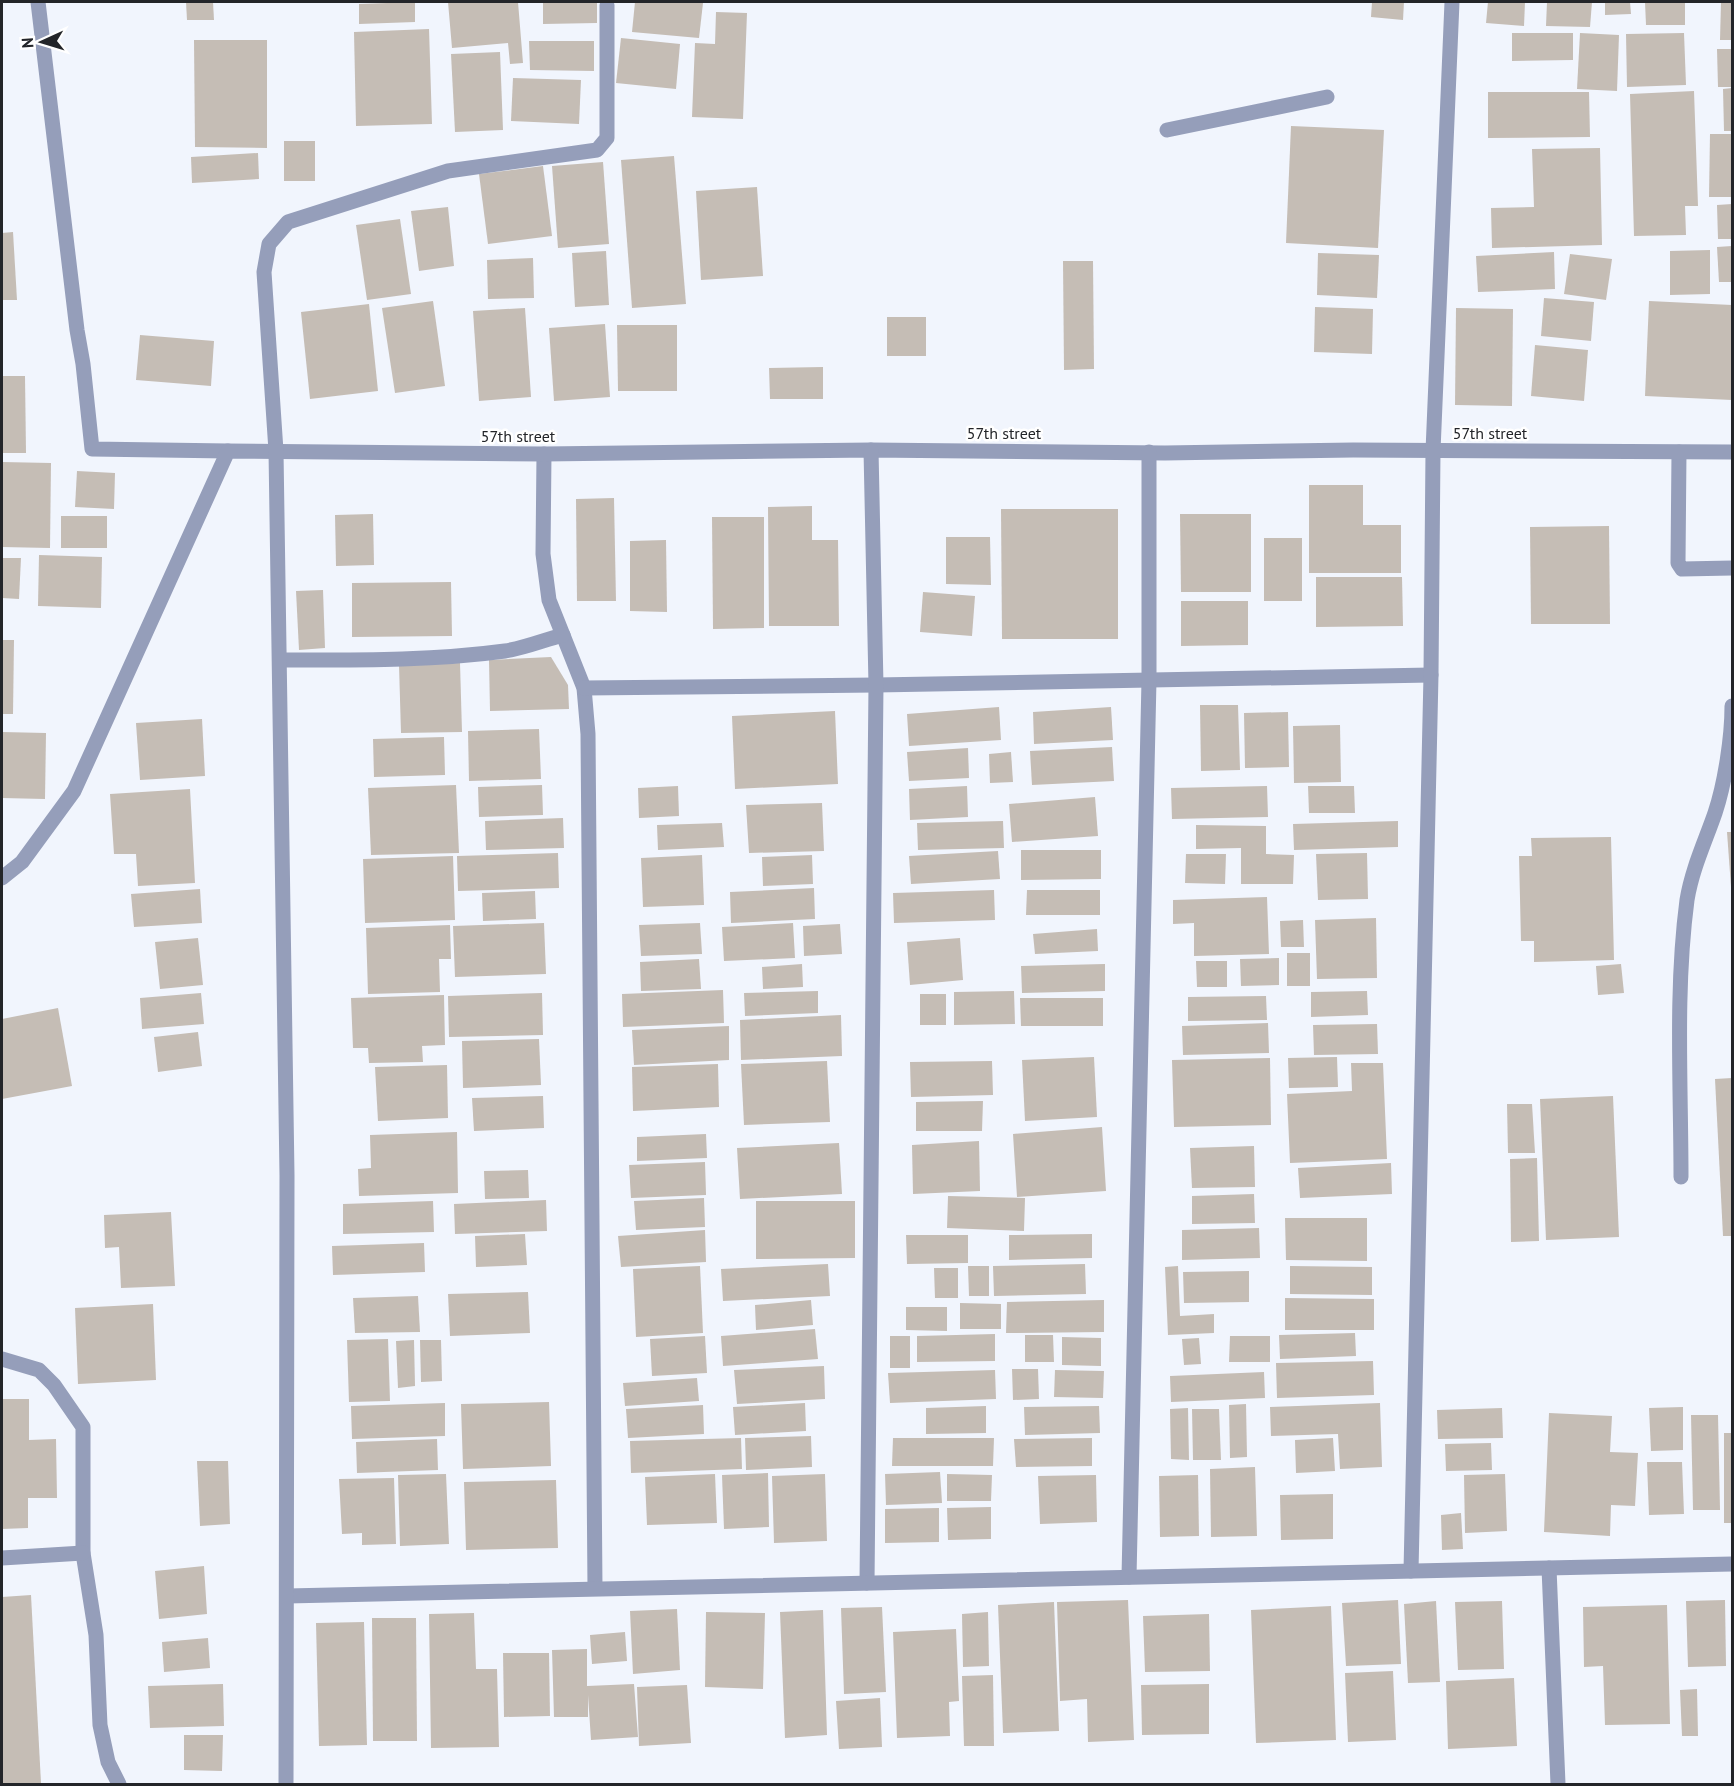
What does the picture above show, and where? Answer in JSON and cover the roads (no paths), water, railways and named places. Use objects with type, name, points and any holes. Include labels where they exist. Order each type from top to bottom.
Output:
[{"type":"street","name":"57th street","points":[[38,2],[92,449],[544,454],[871,450],[1732,452]]},
{"type":"street","points":[[1411,1571],[1431,675],[1433,451],[1452,2]]},
{"type":"street","points":[[286,1785],[287,1175],[276,450],[264,272],[269,244],[288,222],[448,171],[597,150],[607,138],[607,4]]},
{"type":"street","points":[[1167,130],[1327,97]]},
{"type":"street","points":[[867,1583],[876,686],[871,450]]},
{"type":"street","points":[[2,878],[22,862],[74,791],[228,451]]},
{"type":"street","points":[[1129,1577],[1149,680],[1149,452]]},
{"type":"street","points":[[1679,452],[1678,564],[1682,569],[1691,570],[1732,568]]},
{"type":"street","points":[[544,454],[543,554],[549,600],[584,688],[588,734],[595,1588]]},
{"type":"street","points":[[280,660],[390,660],[452,656],[508,651],[563,635]]},
{"type":"street","points":[[584,688],[876,686],[1431,675]]},
{"type":"street","points":[[1682,1177],[1681,964],[1688,897],[1698,857],[1716,811],[1732,733],[1732,706]]},
{"type":"street","points":[[2,1359],[39,1370],[54,1385],[83,1427],[83,1553],[96,1635],[100,1725],[108,1762],[119,1785]]},
{"type":"street","points":[[2,1558],[83,1553]]},
{"type":"street","points":[[287,1596],[1732,1564]]},
{"type":"street","points":[[1549,1568],[1558,1785]]}]
